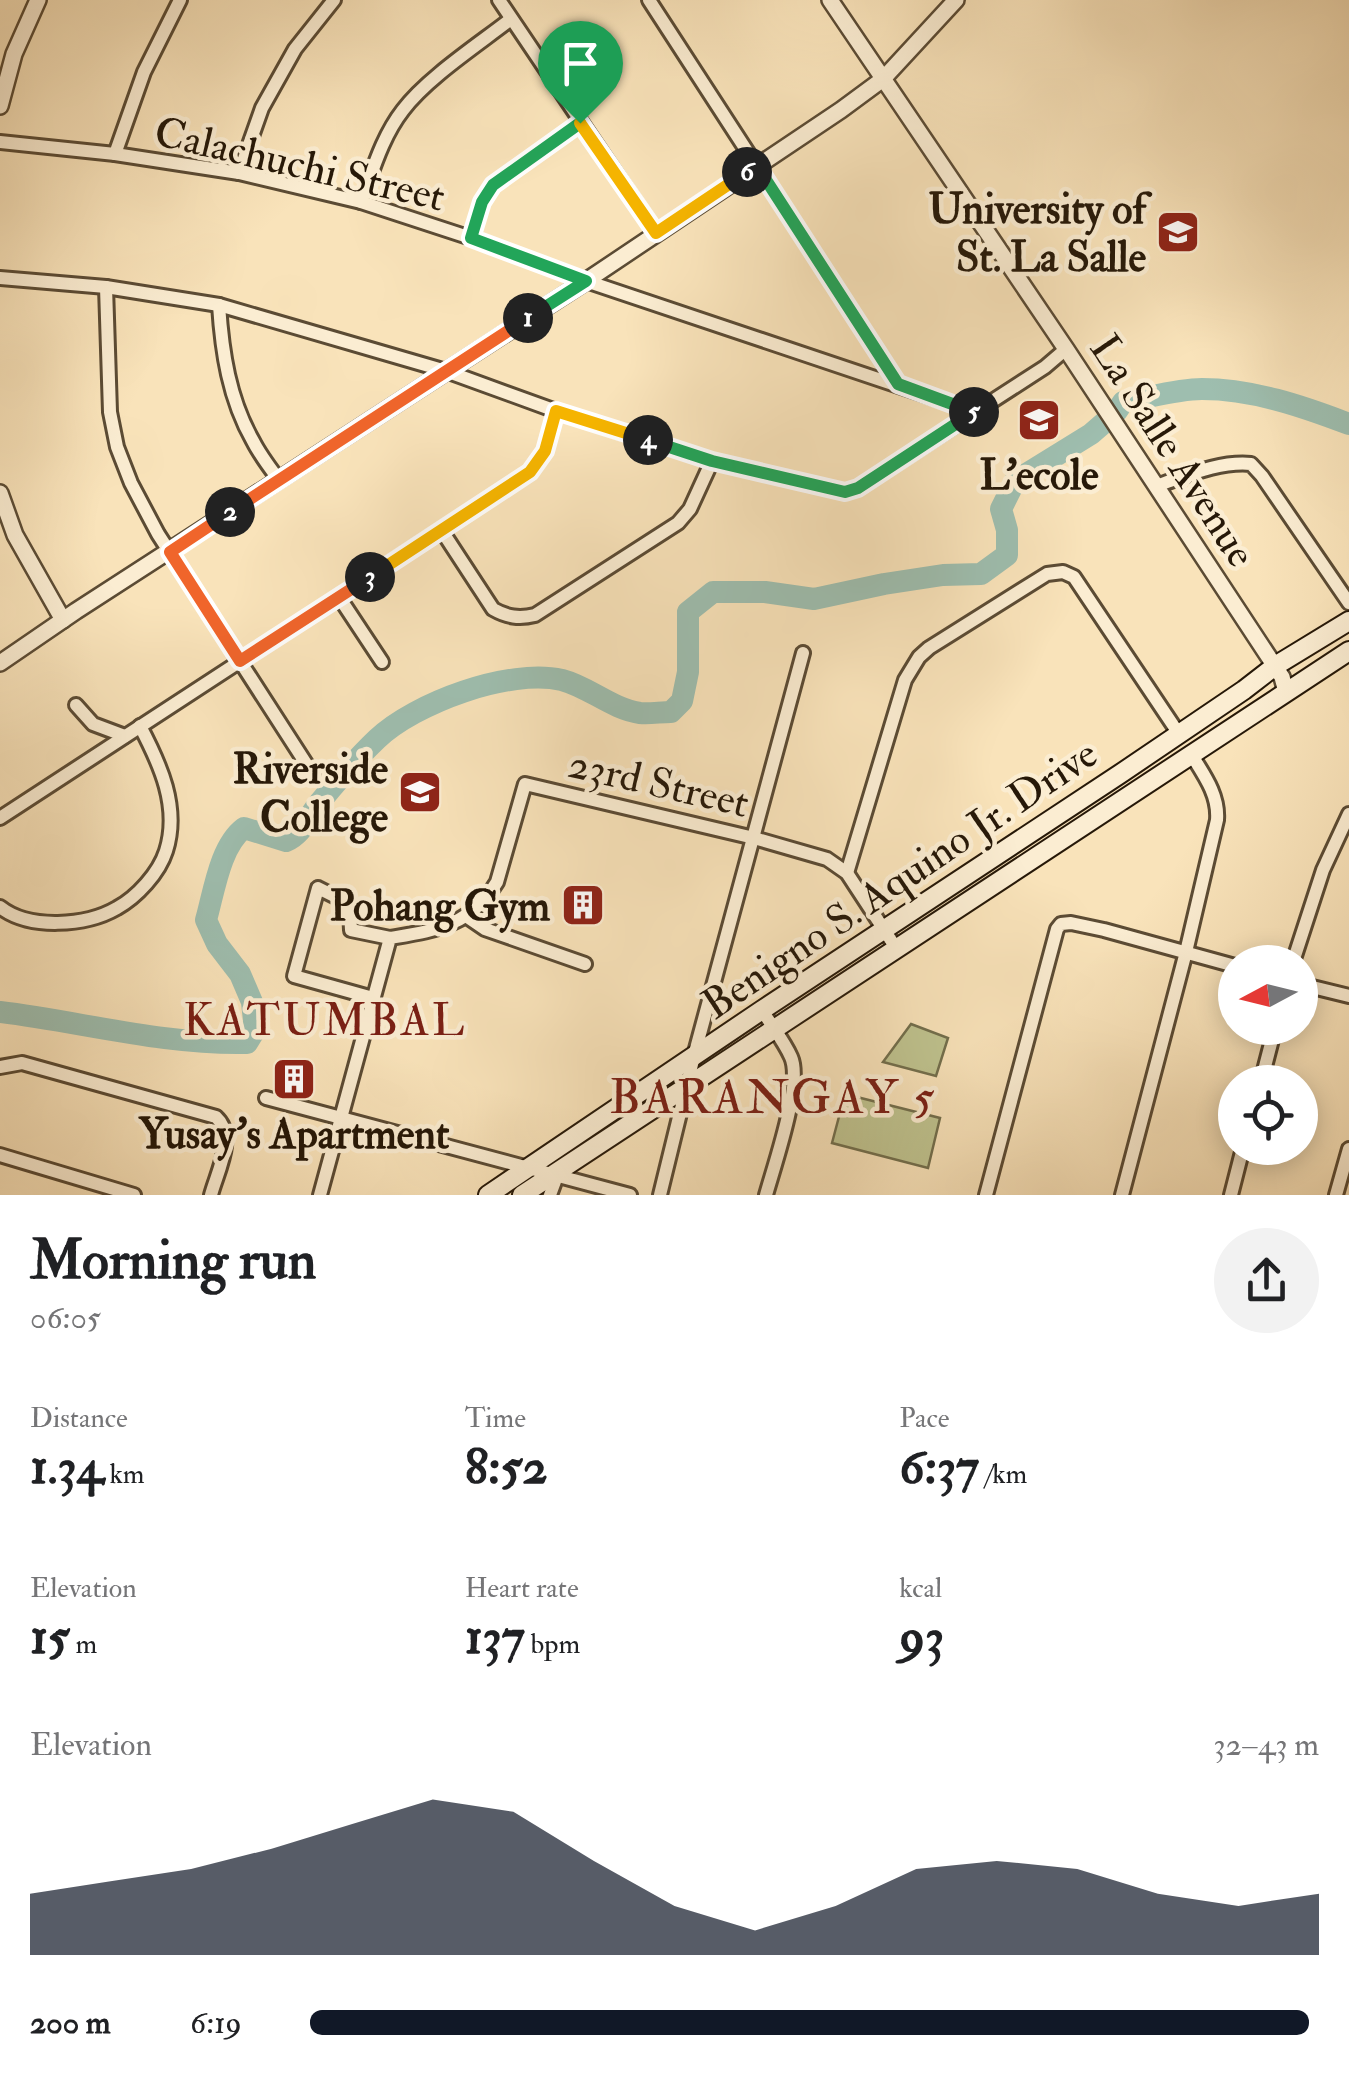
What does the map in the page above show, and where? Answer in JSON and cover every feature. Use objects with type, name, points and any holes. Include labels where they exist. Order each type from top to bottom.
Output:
[{"type":"main road","name":"Benigno S. Aquino Jr. Drive","points":[[488,1195],[1120,774],[1275,666],[1349,621]]},
{"type":"main road","name":"Benigno S. Aquino Jr. Drive","points":[[522,1195],[1349,651]]},
{"type":"main road","points":[[1120,774],[1132,793]]},
{"type":"main road","points":[[980,866],[992,884]]},
{"type":"street","points":[[0,106],[7,55],[38,0]]},
{"type":"street","points":[[116,154],[144,72],[180,0]]},
{"type":"street","points":[[239,173],[262,108],[295,49],[334,0]]},
{"type":"street","points":[[499,0],[656,233]]},
{"type":"street","points":[[648,0],[898,384]]},
{"type":"street","name":"La Salle Avenue","points":[[830,0],[1275,666],[1286,692]]},
{"type":"street","points":[[0,663],[842,110],[883,79],[956,0]]},
{"type":"street","points":[[361,202],[384,139],[416,94],[511,19]]},
{"type":"street","points":[[471,238],[482,202],[493,185],[580,123]]},
{"type":"street","name":"Calachuchi Street","points":[[0,142],[116,154],[239,173],[361,202],[976,412]]},
{"type":"street","points":[[0,278],[106,287],[220,305],[446,371],[712,461],[845,492],[858,488],[976,412],[1066,349]]},
{"type":"street","points":[[106,287],[110,412],[131,483],[158,534],[314,776]]},
{"type":"street","points":[[220,305],[222,350],[233,397],[252,441],[279,480]]},
{"type":"street","points":[[1,816],[530,472],[545,451],[556,411]]},
{"type":"street","points":[[442,530],[493,608],[503,615],[524,618],[535,615],[678,523],[690,509],[712,461]]},
{"type":"street","points":[[1156,486],[1204,469],[1238,462],[1251,464],[1349,603]]},
{"type":"street","points":[[0,492],[15,535],[63,620]]},
{"type":"street","points":[[896,948],[847,873],[910,667],[929,648],[1047,574],[1063,572],[1074,577],[1179,734]]},
{"type":"street","points":[[339,597],[382,662]]},
{"type":"street","points":[[660,1195],[803,653]]},
{"type":"street","points":[[76,705],[93,724],[126,736]]},
{"type":"street","points":[[0,907],[9,915],[45,924],[77,922],[116,909],[147,884],[166,852],[170,818],[168,790],[140,726]]},
{"type":"street","points":[[1122,1195],[1186,952],[1218,808],[1191,754]]},
{"type":"street","name":"23rd Street","points":[[466,916],[497,882],[525,784],[754,838],[827,859],[847,873]]},
{"type":"street","points":[[1299,945],[1323,870],[1349,814]]},
{"type":"street","points":[[373,998],[294,976],[318,888],[346,902],[351,930],[390,938],[443,928],[466,916],[485,930],[584,964]]},
{"type":"street","points":[[986,1195],[1057,929],[1072,923],[1218,961]]},
{"type":"street","points":[[320,1195],[390,938]]},
{"type":"street","points":[[1318,988],[1349,996]]},
{"type":"street","points":[[762,1010],[792,1060],[794,1071],[788,1112],[766,1195]]},
{"type":"street","points":[[0,1067],[22,1063],[216,1117],[224,1128],[226,1142],[211,1195]]},
{"type":"street","points":[[266,1098],[630,1195]]},
{"type":"street","points":[[1336,1195],[1349,1149]]},
{"type":"street","points":[[0,1156],[134,1195]]},
{"type":"street","points":[[1230,1195],[1238,1165]]},
{"type":"street","points":[[550,1195],[554,1175]]},
{"type":"green space","points":[[911,1024],[948,1038],[936,1076],[883,1062]]},
{"type":"green space","points":[[845,1094],[940,1118],[928,1168],[832,1143]]},
{"type":"waterway","points":[[1117,411],[1123,402],[1182,390],[1221,390],[1277,400],[1349,424]]},
{"type":"waterway","points":[[0,1012],[154,1037],[247,1043],[255,1030],[252,1002],[240,974],[217,944],[206,920],[224,858],[244,828],[286,841],[292,838],[377,739],[414,713],[464,691],[516,679],[562,680],[630,711],[671,712],[682,701],[688,672],[688,612],[713,592],[765,592],[814,599],[943,575],[981,574],[1007,555],[1007,530],[1001,509],[1015,481],[1106,421]]},
{"type":"place","name":"University of St. La Salle","points":[[1178,232]]},
{"type":"place","name":"L'ecole","points":[[1039,420]]},
{"type":"place","name":"Riverside College","points":[[420,792]]},
{"type":"place","name":"Pohang Gym","points":[[583,905]]},
{"type":"place","name":"Yusay's Apartment","points":[[294,1079]]},
{"type":"district","name":"KATUMBAL","points":[[325,1019]]},
{"type":"district","name":"BARANGAY 5","points":[[773,1096]]},
{"type":"route","points":[[580,123],[656,233],[757,166],[898,384],[976,412],[858,488],[845,492],[712,461],[556,411],[545,451],[530,472],[240,661],[170,552],[586,281],[471,238],[482,202],[493,185],[580,123]]}]
